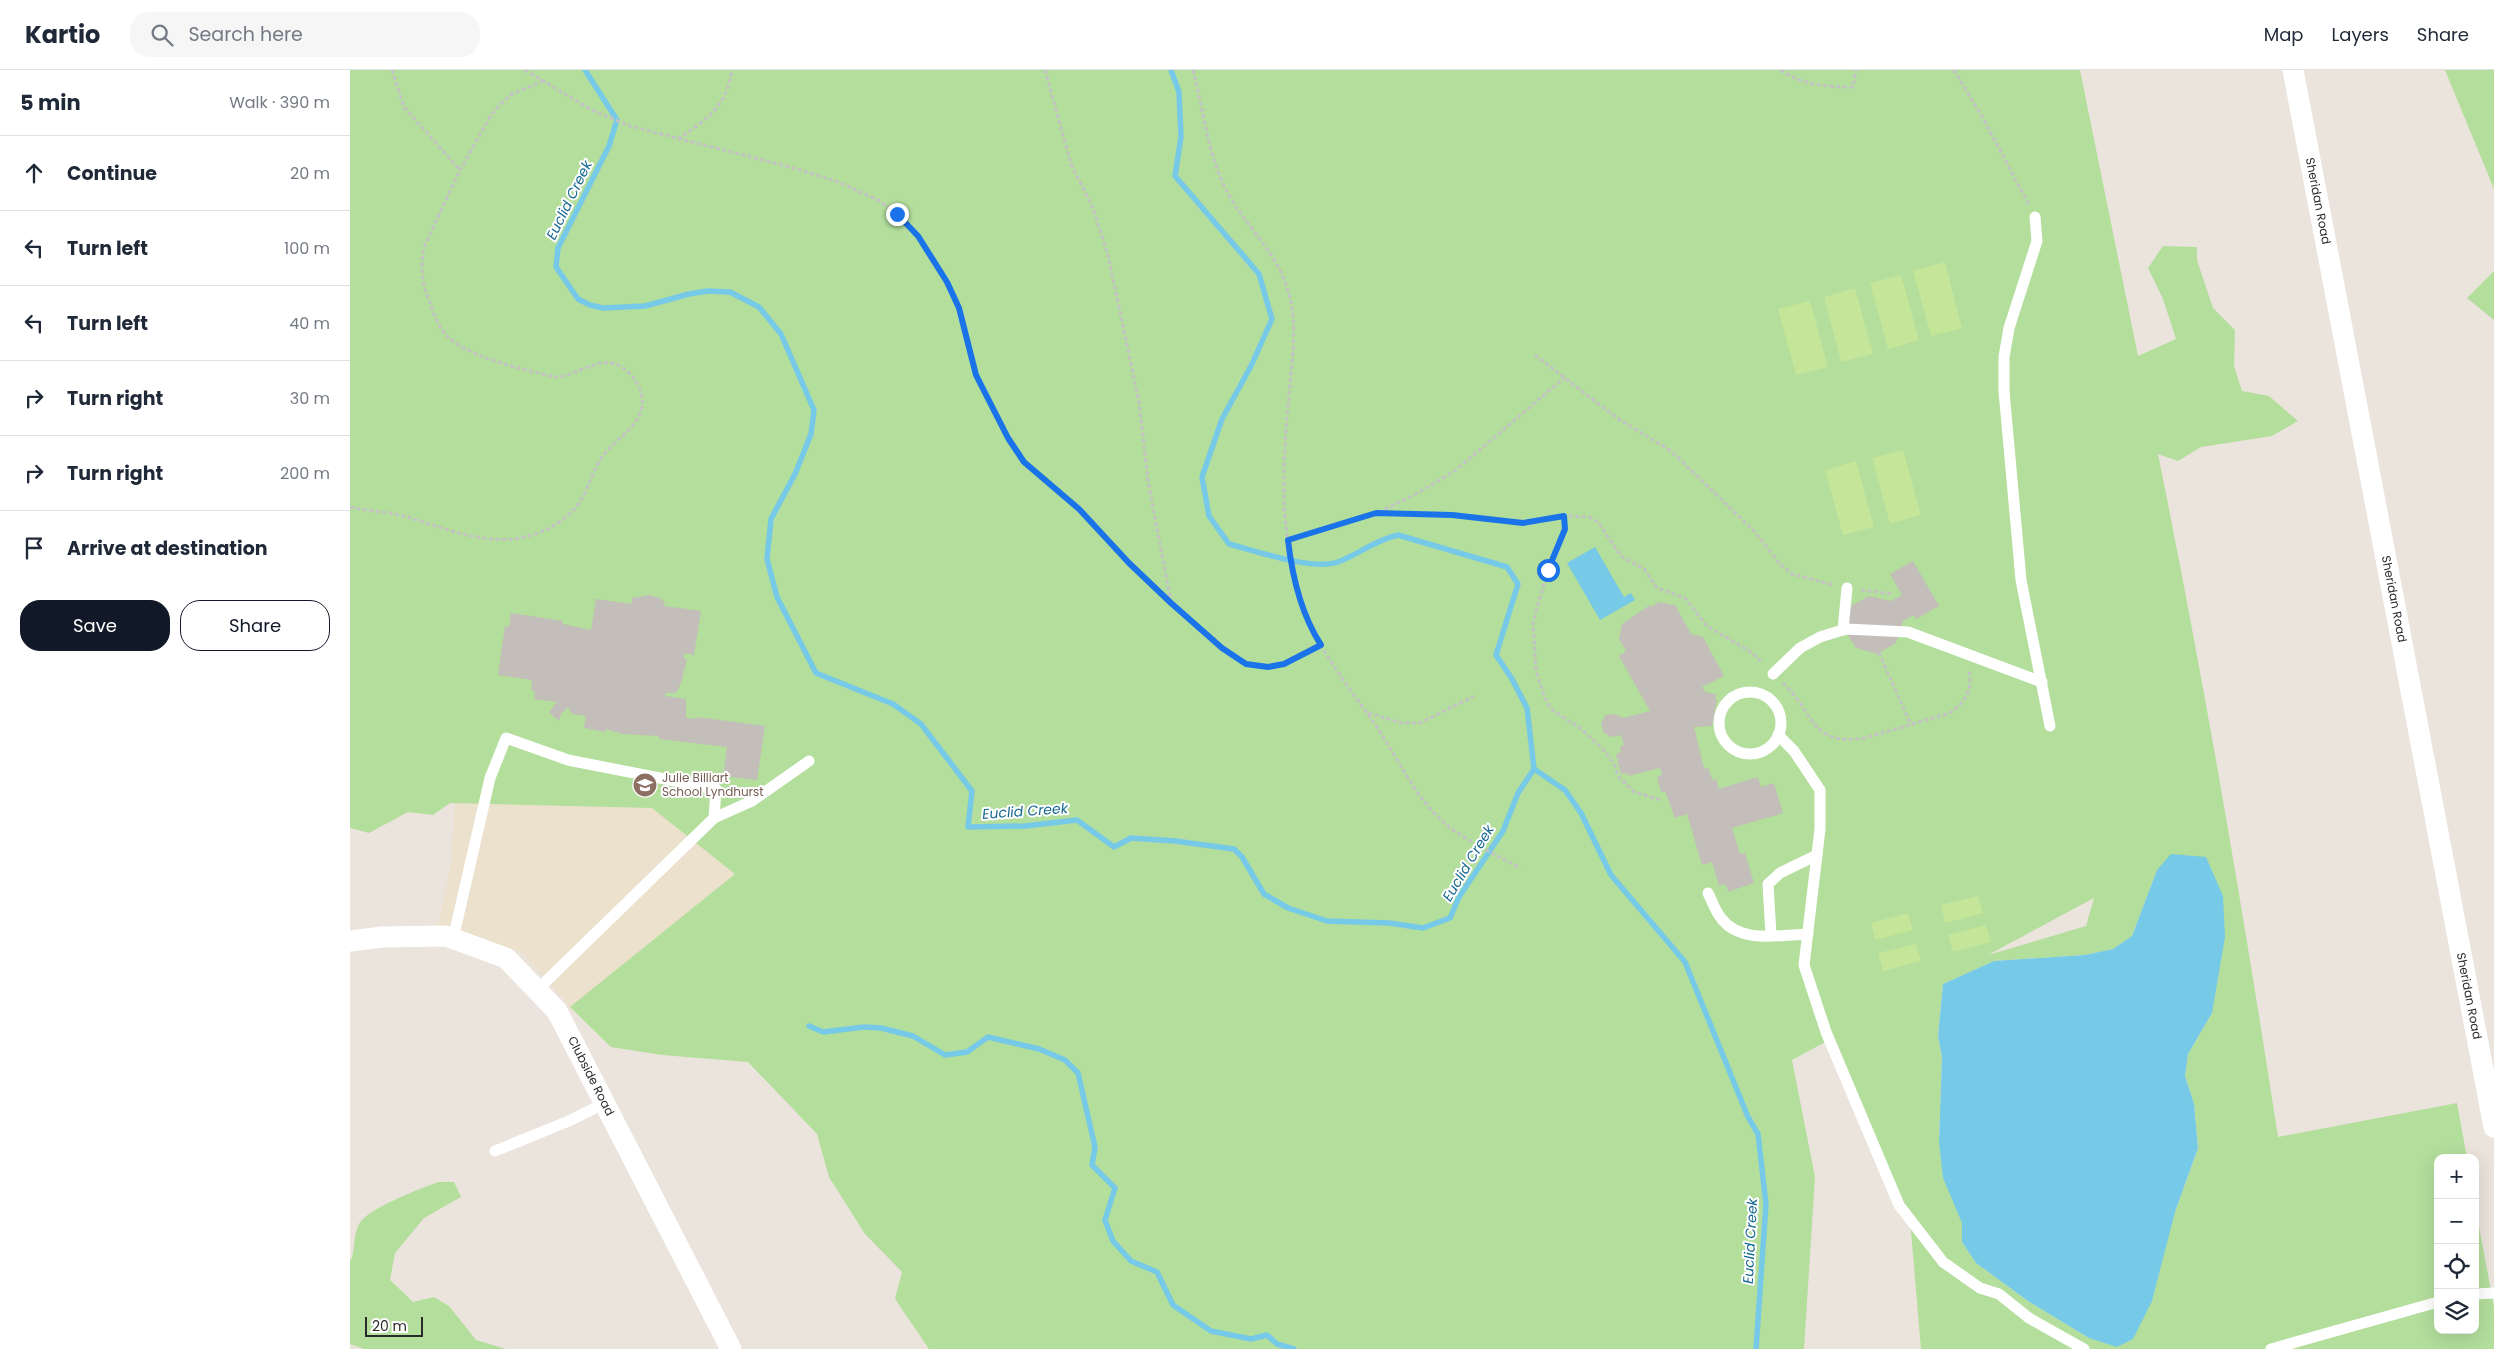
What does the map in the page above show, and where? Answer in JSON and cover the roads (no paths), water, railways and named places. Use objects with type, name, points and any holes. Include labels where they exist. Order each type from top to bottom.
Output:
[{"type":"street","name":"Sheridan Road","points":[[2293,70],[2494,1127]]},
{"type":"street","name":"Clubside Road","points":[[350,941],[382,937],[446,936],[506,958],[557,1011],[731,1349]]},
{"type":"lane","points":[[2035,217],[2037,241],[2009,328],[2004,357],[2004,391],[2021,580],[2050,726]]},
{"type":"lane","points":[[1843,630],[1847,588]]},
{"type":"lane","points":[[1773,674],[1800,648],[1820,637],[1843,630],[1908,632],[2042,682]]},
{"type":"lane","points":[[1743,693],[1762,694],[1778,708],[1781,718],[1778,735],[1770,746],[1762,751],[1751,754],[1741,752],[1725,741],[1721,732],[1721,712],[1726,704],[1743,693]]},
{"type":"lane","points":[[1778,735],[1794,750],[1820,790],[1818,855],[1804,964],[1826,1032],[1899,1205],[1942,1262],[1980,1288],[1999,1294],[2029,1318],[2084,1349]]},
{"type":"lane","points":[[453,939],[490,778],[506,738],[568,760],[716,788],[714,818]]},
{"type":"lane","points":[[537,990],[714,818],[752,801],[809,761]]},
{"type":"lane","points":[[1771,935],[1768,884],[1780,872],[1818,855]]},
{"type":"lane","points":[[1708,893],[1720,917],[1732,928],[1749,936],[1808,934]]},
{"type":"lane","points":[[495,1151],[560,1125],[605,1103]]},
{"type":"lane","points":[[2479,1294],[2494,1293]]},
{"type":"lane","points":[[2271,1349],[2434,1303]]},
{"type":"water","points":[[1595,547],[1624,597],[1631,593],[1635,600],[1600,620],[1567,563]]},
{"type":"water","points":[[2171,854],[2206,857],[2223,896],[2225,937],[2212,1013],[2188,1054],[2185,1076],[2194,1104],[2198,1148],[2175,1212],[2152,1301],[2133,1339],[2117,1347],[2089,1338],[2028,1301],[1976,1263],[1962,1242],[1962,1223],[1943,1178],[1939,1142],[1942,1057],[1938,1036],[1943,984],[1994,961],[2085,955],[2113,949],[2132,936],[2157,870]]},
{"type":"waterway","name":"Euclid Creek","points":[[585,70],[617,120],[609,146],[558,248],[556,267],[578,299],[590,305],[603,308],[645,306],[689,294],[708,291],[730,292],[759,307],[781,334],[814,410],[811,434],[795,474],[771,519],[767,559],[777,597],[816,673],[893,704],[921,724],[972,791],[968,827],[1025,826],[1077,820],[1114,847],[1131,838],[1175,841],[1234,849],[1242,857],[1264,894],[1288,908],[1327,921],[1389,923],[1423,928],[1450,918],[1459,897],[1503,831],[1518,793],[1534,769],[1565,790],[1581,813],[1611,875],[1685,962],[1748,1117],[1758,1134],[1766,1204],[1756,1349]]},
{"type":"waterway","points":[[1171,70],[1179,92],[1181,137],[1175,176],[1259,274],[1272,319],[1251,366],[1222,419],[1202,477],[1209,516],[1229,544],[1300,562],[1314,564],[1338,562],[1382,540],[1398,535],[1507,567],[1518,584],[1496,655],[1512,679],[1527,708],[1534,769]]},
{"type":"waterway","points":[[809,1026],[823,1032],[864,1027],[881,1028],[913,1036],[945,1055],[967,1052],[988,1037],[1039,1049],[1065,1060],[1078,1073],[1095,1147],[1092,1165],[1115,1188],[1105,1220],[1113,1241],[1131,1261],[1157,1272],[1173,1305],[1211,1331],[1251,1339],[1267,1335],[1277,1344],[1294,1349]]},
{"type":"place","name":"Julie Billiart School Lyndhurst","points":[[645,785]]}]
